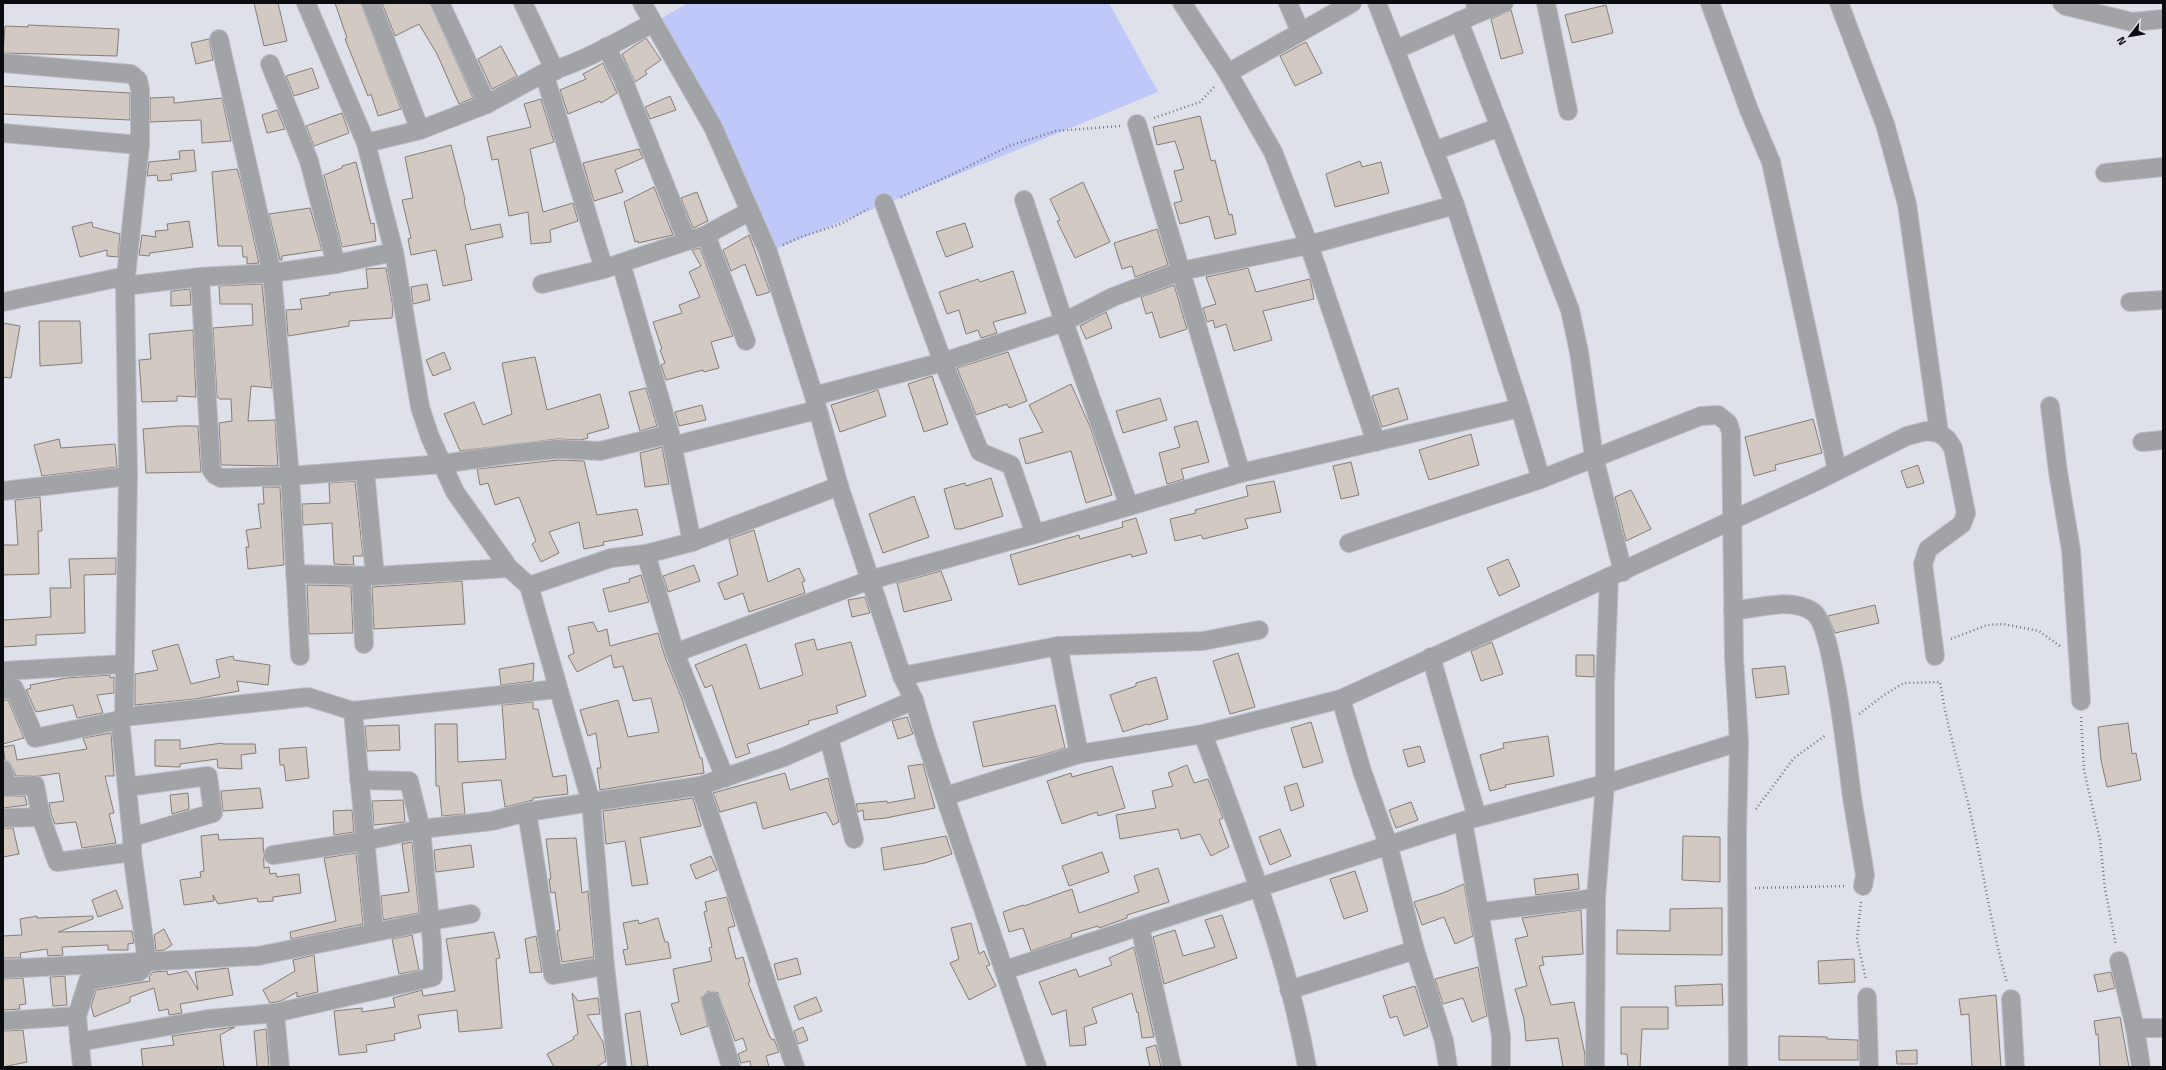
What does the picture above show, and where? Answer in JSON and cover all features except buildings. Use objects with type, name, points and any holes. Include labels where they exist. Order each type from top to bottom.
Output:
[{"type":"street","points":[[306,3],[366,143],[394,252],[420,407],[442,464],[455,492],[509,568],[530,586],[557,689],[591,802],[604,966],[617,1067]]},
{"type":"street","points":[[371,3],[420,130]]},
{"type":"street","points":[[440,3],[487,104]]},
{"type":"street","points":[[523,3],[549,72],[612,266],[671,440],[692,542]]},
{"type":"street","points":[[642,3],[652,23],[713,127],[768,252],[816,403],[839,486],[870,580],[902,676],[914,700],[1037,1067]]},
{"type":"street","points":[[1182,3],[1228,73],[1273,152],[1309,245],[1376,442]]},
{"type":"street","points":[[1288,3],[1300,31]]},
{"type":"street","points":[[1228,73],[1352,3]]},
{"type":"street","points":[[1377,3],[1455,205],[1520,408],[1541,479]]},
{"type":"street","points":[[1395,50],[1459,21],[1477,8],[1504,3]]},
{"type":"street","points":[[1546,3],[1568,111]]},
{"type":"street","points":[[1710,3],[1749,110],[1771,162],[1837,470]]},
{"type":"street","points":[[1839,3],[1885,124],[1908,204],[1939,433]]},
{"type":"street","points":[[2062,3],[2066,6],[2132,22],[2163,19]]},
{"type":"street","points":[[1459,21],[1570,310],[1579,352],[1594,457],[1616,574],[1605,684],[1605,784],[1596,898],[1595,1067]]},
{"type":"street","points":[[366,143],[420,130],[487,104],[549,72],[606,47],[652,23]]},
{"type":"street","points":[[219,39],[272,273],[290,476],[300,656]]},
{"type":"street","points":[[606,47],[622,77],[687,241]]},
{"type":"street","points":[[3,63],[130,74],[138,80],[140,90],[140,145],[126,281],[128,562],[122,718],[126,787],[147,962],[139,972],[88,982],[77,1016],[82,1067]]},
{"type":"street","points":[[270,64],[309,161],[336,264]]},
{"type":"street","points":[[1137,124],[1241,473]]},
{"type":"street","points":[[1434,152],[1500,127]]},
{"type":"street","points":[[3,133],[140,145]]},
{"type":"street","points":[[2105,173],[2163,167]]},
{"type":"street","points":[[1024,200],[1064,322],[1129,506]]},
{"type":"street","points":[[884,203],[943,362],[980,452],[1011,465],[1036,534]]},
{"type":"street","points":[[200,277],[211,469],[215,475],[221,478],[290,476],[442,464],[517,453],[558,449],[600,450],[671,440],[816,403],[1064,322],[1113,297],[1181,271],[1309,245],[1455,205]]},
{"type":"street","points":[[542,284],[612,266],[706,235],[750,211]]},
{"type":"street","points":[[706,235],[746,341]]},
{"type":"street","points":[[3,302],[126,281],[272,273],[336,264],[394,252]]},
{"type":"street","points":[[2130,302],[2163,300]]},
{"type":"street","points":[[2050,406],[2058,472],[2071,550],[2081,701]]},
{"type":"street","points":[[675,653],[870,580],[1036,534],[1241,473],[1520,408]]},
{"type":"street","points":[[1349,543],[1541,479],[1701,416],[1718,415],[1728,423],[1731,432],[1733,611],[1739,742],[1737,888],[1738,1067]]},
{"type":"street","points":[[946,796],[1079,754],[1203,734],[1341,699],[1616,574],[1907,436],[1926,431],[1939,433],[1947,439],[1953,448],[1966,513],[1962,524],[1928,549],[1924,564],[1935,656]]},
{"type":"street","points":[[2142,442],[2163,440]]},
{"type":"street","points":[[364,471],[368,577],[364,644]]},
{"type":"street","points":[[3,491],[128,476]]},
{"type":"street","points":[[530,586],[611,558],[646,554],[692,542],[839,486]]},
{"type":"street","points":[[646,554],[675,653],[725,778]]},
{"type":"street","points":[[295,574],[368,577],[509,568]]},
{"type":"street","points":[[1733,611],[1785,605],[1803,606],[1815,613],[1821,626],[1829,652],[1843,727],[1865,875],[1863,886]]},
{"type":"street","points":[[902,676],[1058,646],[1203,641],[1259,630]]},
{"type":"street","points":[[1058,646],[1079,754]]},
{"type":"street","points":[[1431,657],[1470,819],[1480,912],[1501,1036],[1501,1067]]},
{"type":"street","points":[[3,671],[124,664]]},
{"type":"street","points":[[3,690],[14,688],[35,738],[122,718],[308,697],[353,711],[557,689]]},
{"type":"street","points":[[1341,699],[1362,771],[1388,844],[1415,950],[1444,1041],[1448,1067]]},
{"type":"street","points":[[273,854],[365,841],[421,829],[492,821],[527,812],[700,786],[784,757],[914,700]]},
{"type":"street","points":[[353,711],[374,932]]},
{"type":"street","points":[[1203,734],[1259,886],[1289,990],[1307,1067]]},
{"type":"street","points":[[829,738],[854,839]]},
{"type":"street","points":[[1005,970],[1140,927],[1388,844],[1470,819],[1605,784],[1739,742]]},
{"type":"street","points":[[3,770],[8,787],[35,785],[41,817],[57,862],[132,845],[213,813],[208,776],[126,787]]},
{"type":"street","points":[[79,1042],[208,1019],[275,1013],[433,977],[430,921],[421,829],[409,780],[359,780]]},
{"type":"street","points":[[700,786],[795,1067]]},
{"type":"street","points":[[527,812],[553,975],[604,966]]},
{"type":"street","points":[[3,818],[41,817]]},
{"type":"street","points":[[1480,912],[1596,898]]},
{"type":"street","points":[[3,969],[258,956],[471,914]]},
{"type":"street","points":[[1140,927],[1172,1067]]},
{"type":"street","points":[[1289,990],[1415,950]]},
{"type":"street","points":[[2119,961],[2135,1028],[2141,1067]]},
{"type":"street","points":[[1867,997],[1869,1067]]},
{"type":"street","points":[[2011,999],[2015,1067]]},
{"type":"street","points":[[711,1001],[731,1067]]},
{"type":"street","points":[[275,1013],[280,1067]]},
{"type":"street","points":[[3,1021],[77,1016]]},
{"type":"street","points":[[2135,1028],[2163,1028]]},
{"type":"path","points":[[768,252],[801,237],[841,224],[884,203],[945,178],[1009,146],[1056,131],[1137,124],[1200,102],[1228,73]]},
{"type":"path","points":[[2011,999],[1999,954],[1972,818],[1946,717],[1935,656],[1953,638],[1987,625],[2002,624],[2039,631],[2060,647],[2063,652]]},
{"type":"path","points":[[1754,812],[1794,758],[1822,737],[1843,727],[1884,695],[1904,683],[1940,682]]},
{"type":"path","points":[[2081,701],[2081,731],[2084,770],[2100,840],[2105,889],[2119,961]]},
{"type":"path","points":[[1737,888],[1863,886],[1857,939],[1866,978],[1867,997]]},
{"type":"shaded area","points":[[688,3],[1109,3],[1158,92],[768,252],[653,23]]}]
